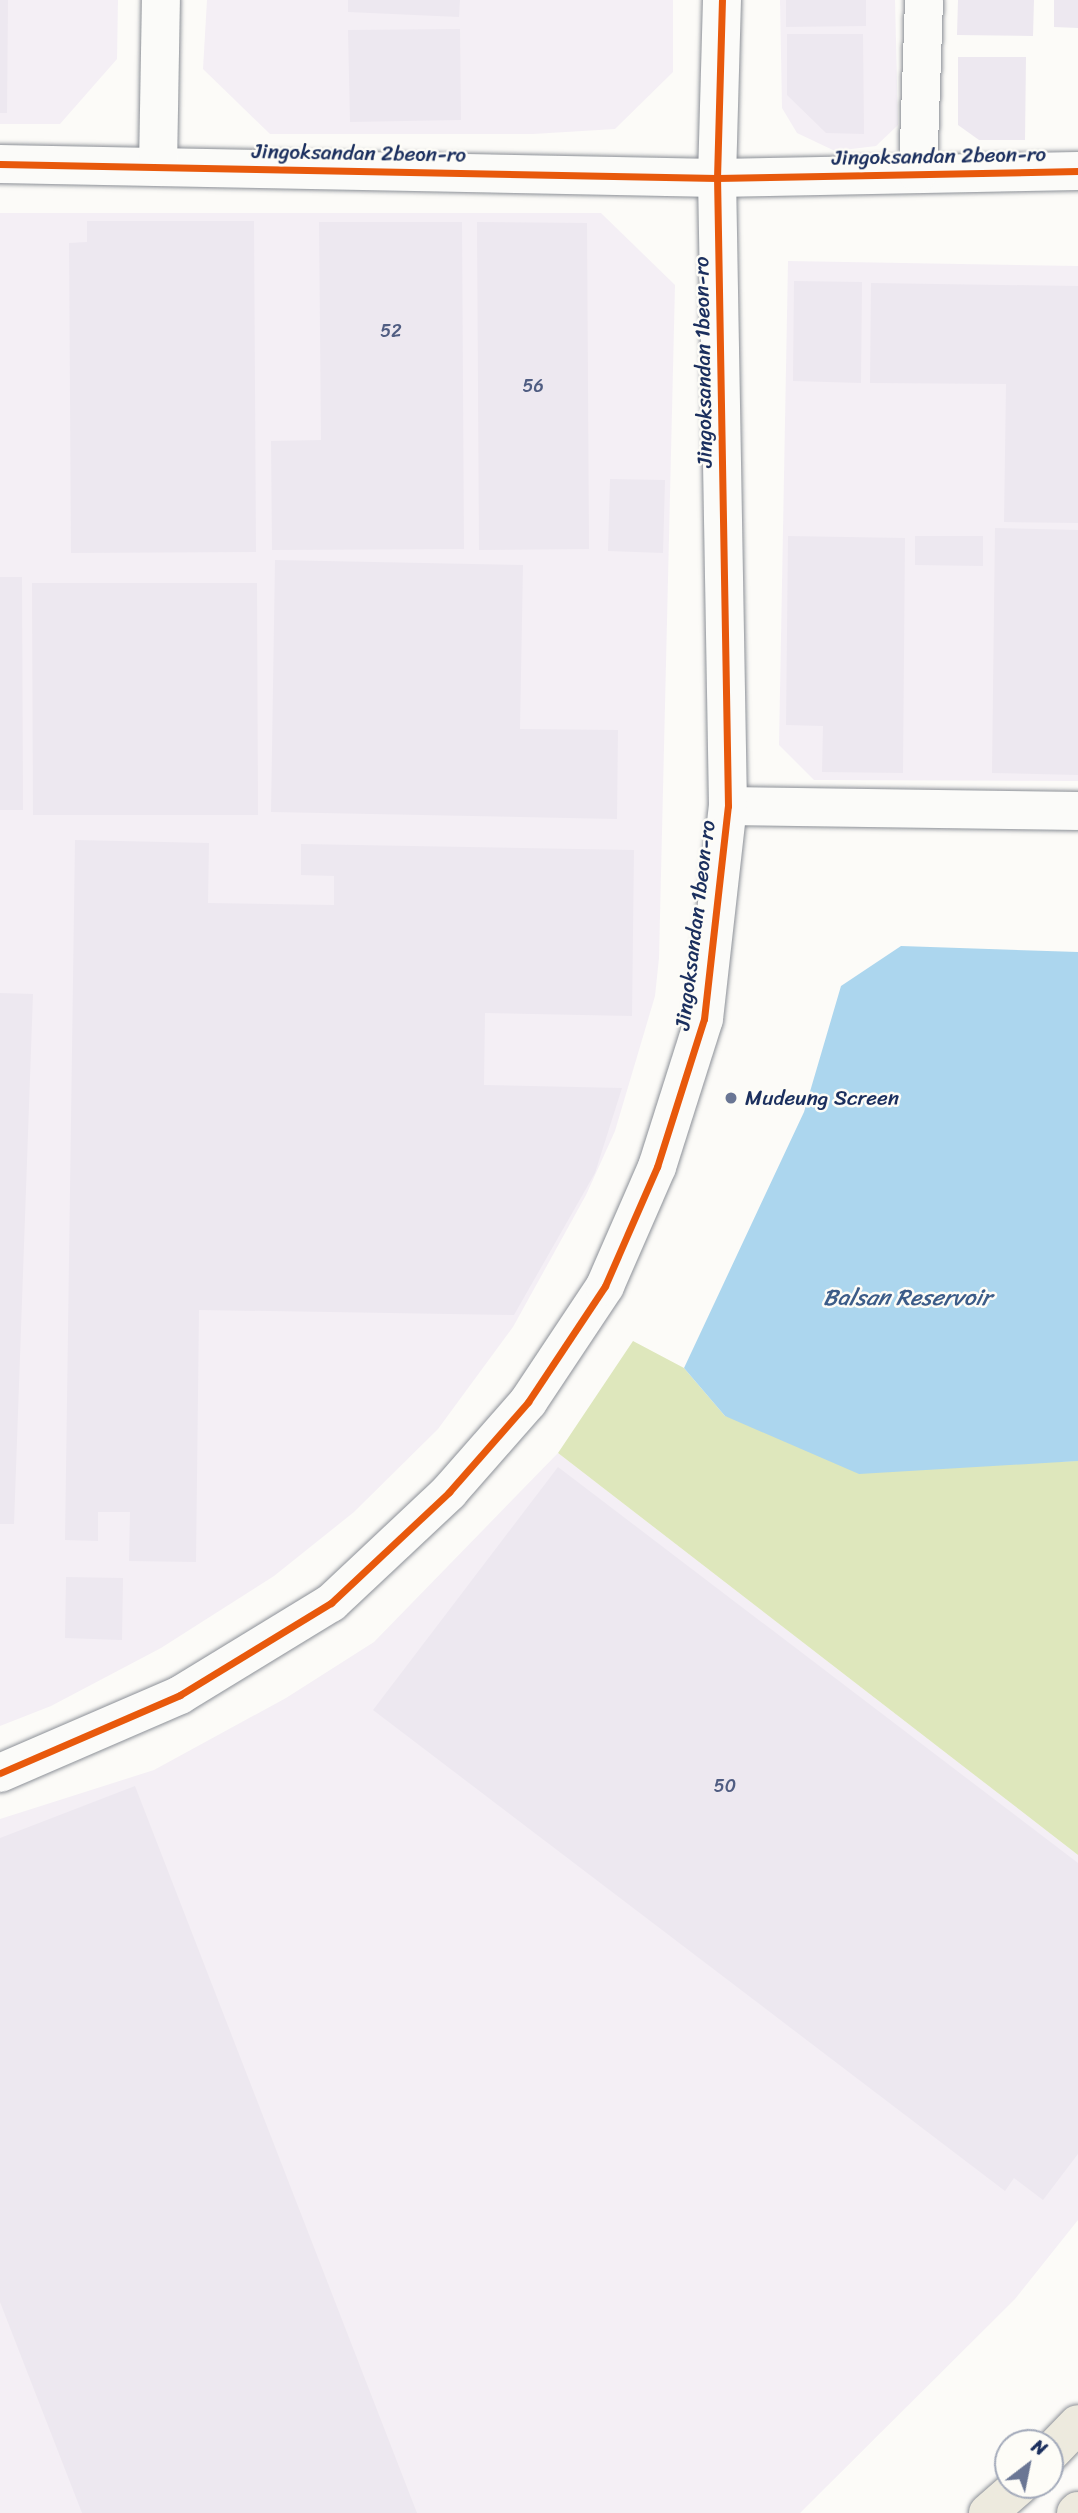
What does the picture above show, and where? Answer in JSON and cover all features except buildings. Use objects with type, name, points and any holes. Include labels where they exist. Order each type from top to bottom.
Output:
[{"type":"highway","points":[[1064,2438],[1078,2424]]},
{"type":"highway","points":[[988,2513],[1004,2499]]},
{"type":"street","points":[[158,167],[161,0]]},
{"type":"street","points":[[717,178],[722,0]]},
{"type":"street","name":"Jingoksandan 2beon-ro","points":[[918,173],[924,0]]},
{"type":"street","name":"Jingoksandan 2beon-ro","points":[[0,164],[717,178],[1078,171]]},
{"type":"street","name":"Jingoksandan 1beon-ro","points":[[0,1773],[180,1695],[331,1602],[449,1492],[528,1402],[605,1286],[657,1167],[704,1019],[728,806],[717,178]]},
{"type":"street","name":"Jingoksandan 1beon-ro","points":[[728,806],[1078,811]]},
{"type":"shaded area","points":[[0,0],[118,0],[117,59],[60,124],[0,124]]},
{"type":"shaded area","points":[[207,0],[673,0],[673,72],[615,129],[533,134],[270,134],[203,69]]},
{"type":"shaded area","points":[[780,0],[895,0],[898,125],[876,146],[835,151],[797,133],[782,108]]},
{"type":"shaded area","points":[[0,213],[601,213],[675,285],[659,958],[655,996],[615,1131],[586,1195],[513,1327],[438,1429],[354,1512],[274,1576],[161,1648],[51,1706],[0,1726]]},
{"type":"shaded area","points":[[788,261],[1078,266],[1078,781],[814,780],[779,745]]},
{"type":"shaded area","points":[[558,1453],[1078,1855],[1078,2220],[1015,2299],[800,2513],[0,2513],[0,1819],[154,1770],[286,1698],[374,1642]]},
{"type":"green space","points":[[633,1341],[684,1368],[725,1416],[1040,1462],[1078,1461],[1078,1855],[558,1453]]},
{"type":"water","name":"Balsan Reservoir","points":[[901,946],[1078,952],[1078,1461],[859,1474],[725,1416],[684,1368],[804,1112],[841,986]]},
{"type":"cycle path","points":[[0,1773],[180,1695],[331,1603],[449,1492],[528,1402],[605,1286],[657,1167],[704,1019],[728,806],[717,178],[722,0]]},
{"type":"cycle path","points":[[0,164],[717,178],[1078,171]]},
{"type":"place","name":"Mudeung Screen","points":[[731,1098]]}]
